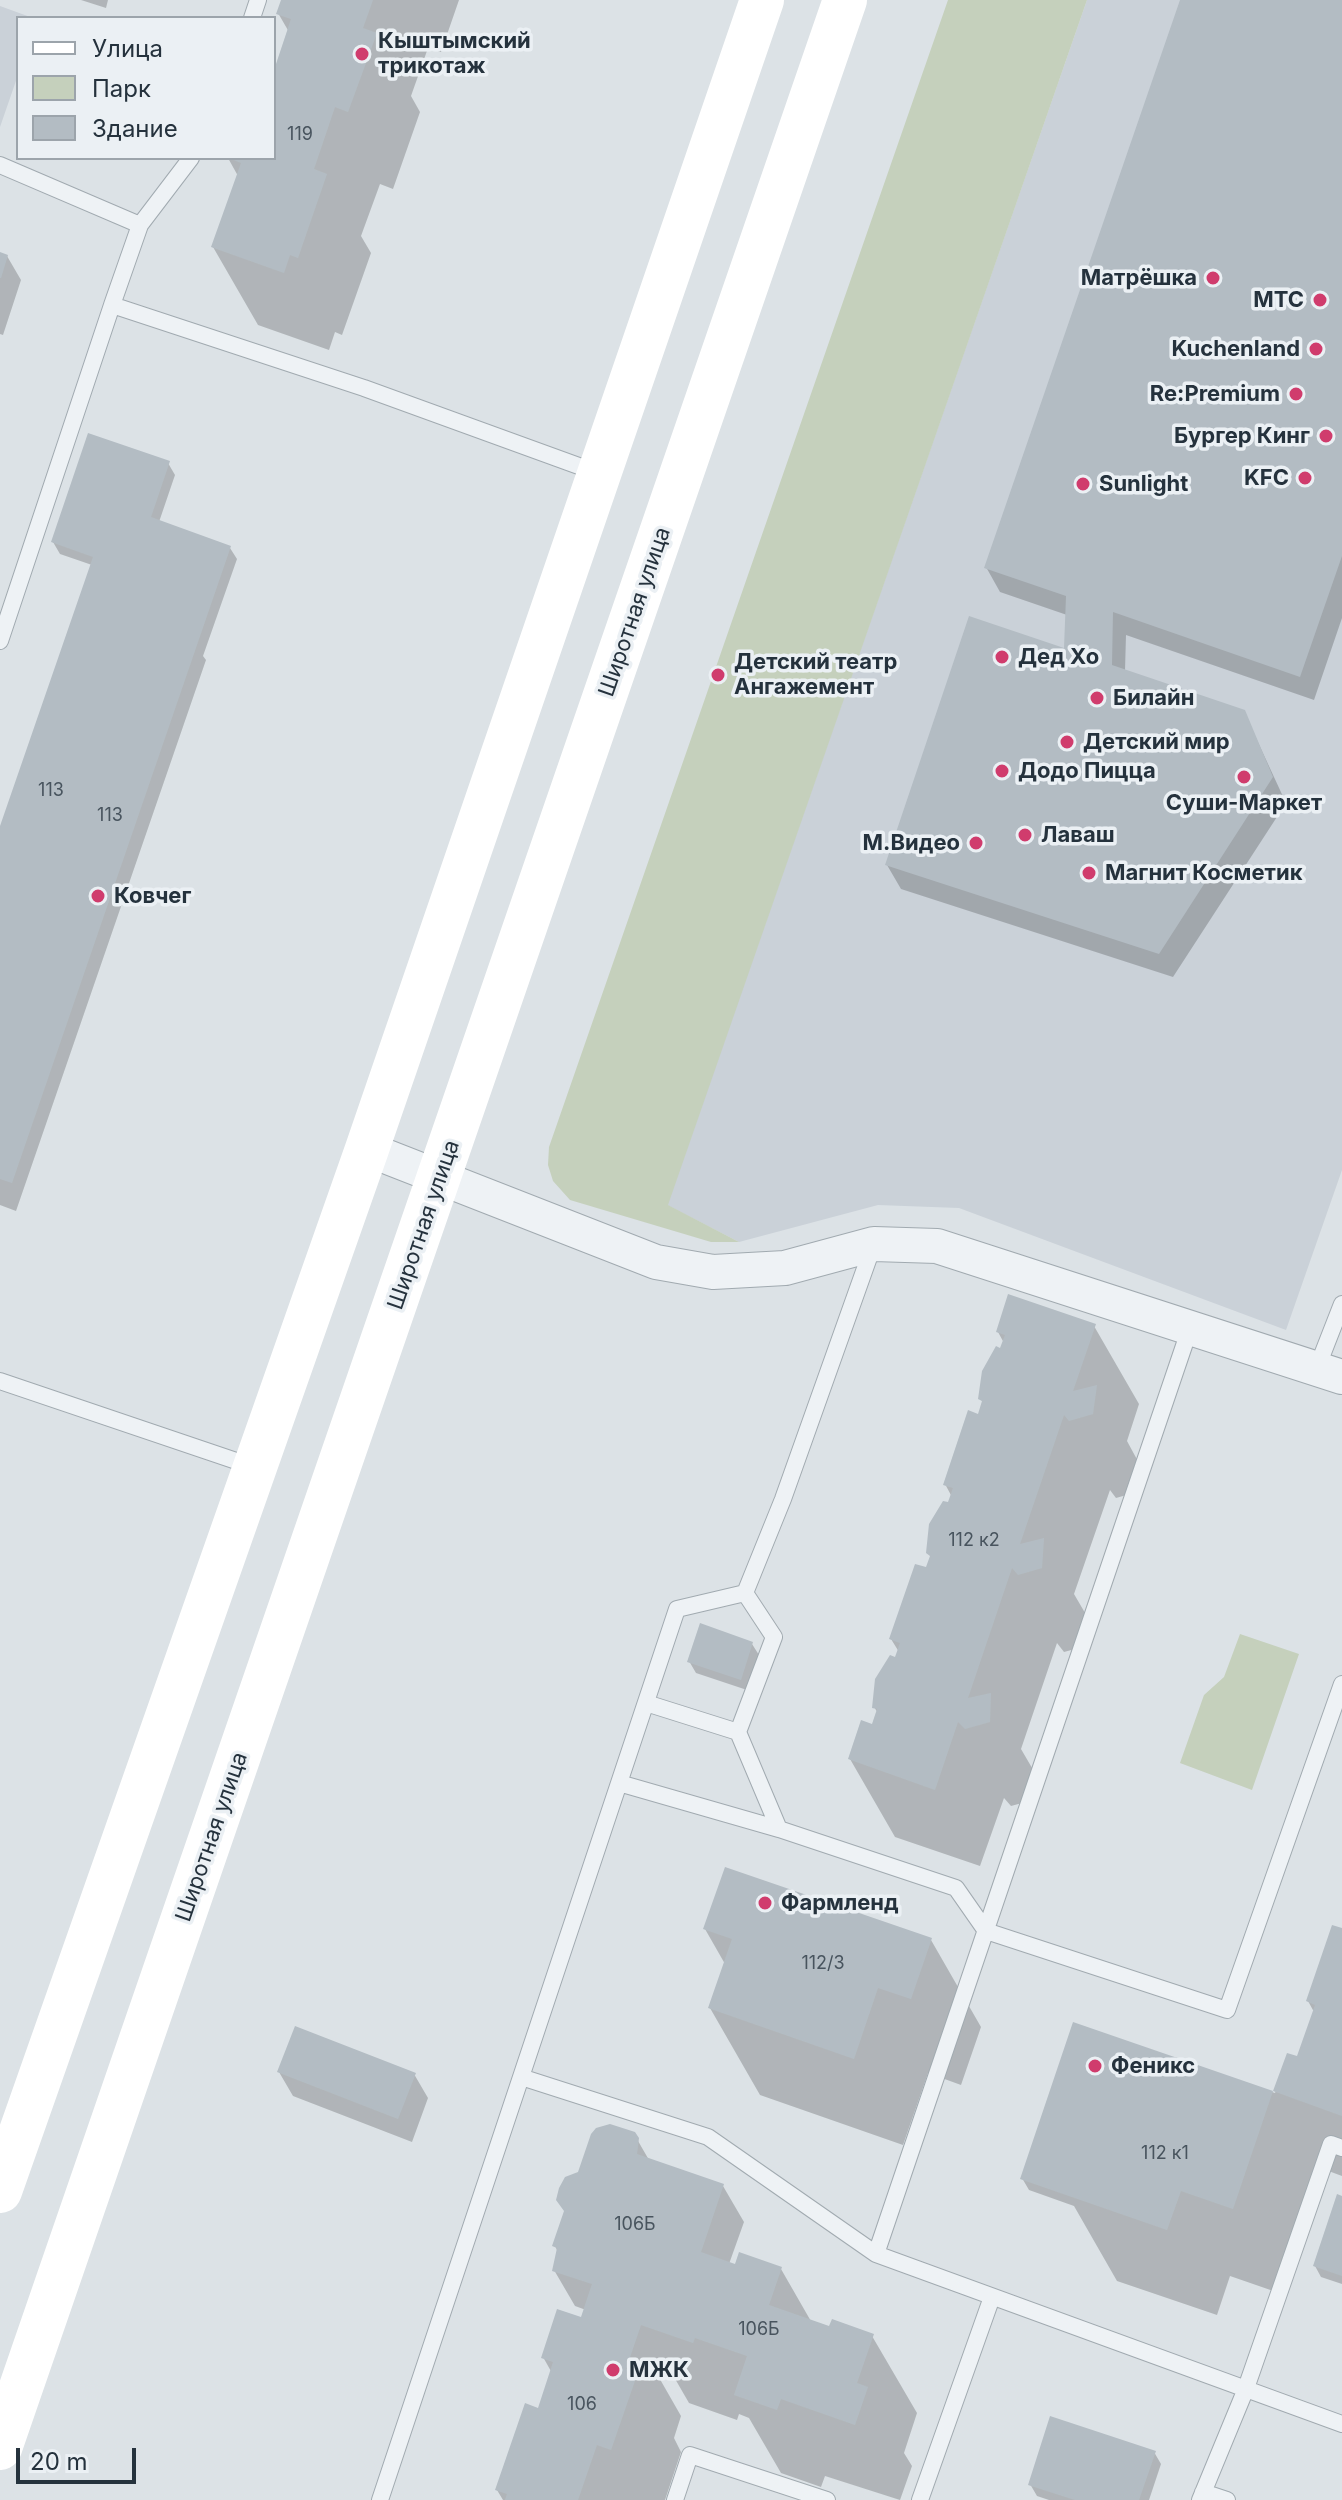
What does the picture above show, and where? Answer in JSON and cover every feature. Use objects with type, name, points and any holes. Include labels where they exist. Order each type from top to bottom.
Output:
[{"type":"main road","points":[[0,2191],[367,1149],[762,0]]},
{"type":"main road","name":"Широтная улица","points":[[0,2448],[441,1178],[845,0]]},
{"type":"street","points":[[367,1149],[656,1262],[713,1272],[785,1268],[874,1244],[937,1246],[1189,1331],[1330,1373]]},
{"type":"lane","points":[[0,641],[140,225],[189,160]]},
{"type":"lane","points":[[0,165],[140,225]]},
{"type":"lane","points":[[112,305],[364,388],[600,473]]},
{"type":"lane","points":[[745,1593],[783,1499],[874,1244]]},
{"type":"lane","points":[[1330,1373],[1342,1304]]},
{"type":"lane","points":[[876,2254],[1189,1331]]},
{"type":"lane","points":[[0,1381],[256,1468]]},
{"type":"lane","points":[[380,2500],[677,1609],[745,1593]]},
{"type":"lane","points":[[745,1593],[774,1637],[738,1732],[779,1829]]},
{"type":"lane","points":[[619,1783],[779,1829],[956,1888],[986,1931],[1227,2010],[1342,1684]]},
{"type":"lane","points":[[646,1703],[738,1732]]},
{"type":"lane","points":[[521,2077],[708,2137],[876,2254],[1342,2424]]},
{"type":"lane","points":[[1227,2500],[1201,2496],[1245,2391],[1331,2144],[1342,2148]]},
{"type":"lane","points":[[920,2500],[992,2297]]},
{"type":"lane","points":[[675,2500],[690,2455],[827,2500]]},
{"type":"shaded area","points":[[1087,0],[1342,0],[1342,1170],[1286,1330],[959,1208],[878,1205],[739,1242],[667,1205]]},
{"type":"shaded area","points":[[0,6],[28,16],[16,16],[16,81],[0,127]]},
{"type":"green space","points":[[948,0],[1087,0],[668,1205],[739,1242],[711,1242],[570,1200],[553,1181],[548,1165],[549,1147]]},
{"type":"green space","points":[[1240,1634],[1299,1654],[1252,1790],[1180,1763],[1204,1695],[1224,1677]]},
{"type":"building","points":[[281,0],[373,0],[363,28],[377,33],[348,112],[335,107],[314,169],[327,174],[298,258],[290,255],[284,273],[211,247],[241,163],[234,160],[276,160],[276,64],[291,19],[276,14]]},
{"type":"building","name":"Матрёшка","points":[[1180,0],[1342,0],[1342,556],[1300,677],[1113,612],[1112,665],[1245,710],[1273,777],[1159,954],[885,865],[969,616],[1064,648],[1066,596],[984,568]]},
{"type":"building","points":[[0,252],[8,255],[1,278],[0,278]]},
{"type":"building","points":[[88,433],[170,461],[151,517],[231,546],[12,1183],[0,1179],[0,826],[93,557],[51,542]]},
{"type":"building","points":[[1008,1294],[1096,1324],[1073,1391],[1097,1385],[1093,1414],[1069,1421],[1064,1415],[1020,1544],[1044,1538],[1042,1568],[1018,1575],[1012,1568],[968,1698],[991,1693],[990,1722],[965,1729],[958,1722],[935,1790],[848,1759],[861,1720],[872,1724],[877,1709],[872,1708],[875,1679],[890,1655],[895,1657],[900,1643],[889,1639],[915,1564],[926,1567],[930,1556],[926,1553],[929,1524],[943,1501],[948,1502],[953,1488],[943,1485],[968,1410],[978,1414],[982,1401],[978,1399],[982,1371],[996,1346],[1000,1348],[1005,1335],[996,1332]]},
{"type":"building","points":[[700,1623],[753,1642],[741,1680],[687,1662]]},
{"type":"building","points":[[725,1867],[932,1938],[911,1999],[878,1988],[854,2059],[708,2008],[732,1939],[703,1929]]},
{"type":"building","points":[[1332,1925],[1342,1928],[1342,2116],[1273,2091],[1287,2053],[1297,2056],[1315,2005],[1306,2001]]},
{"type":"building","points":[[1073,2022],[1273,2091],[1233,2209],[1181,2191],[1167,2230],[1020,2179]]},
{"type":"building","points":[[295,2026],[416,2073],[398,2119],[277,2072]]},
{"type":"building","points":[[610,2124],[635,2132],[639,2138],[637,2154],[724,2184],[701,2252],[735,2264],[739,2252],[782,2267],[769,2305],[829,2326],[832,2319],[874,2334],[857,2383],[868,2387],[855,2425],[781,2399],[777,2410],[734,2395],[747,2356],[695,2338],[693,2343],[641,2325],[626,2369],[638,2372],[611,2450],[597,2445],[578,2500],[505,2500],[507,2494],[495,2490],[525,2403],[538,2408],[553,2362],[541,2358],[557,2309],[581,2317],[592,2284],[552,2271],[557,2248],[552,2246],[564,2211],[556,2200],[559,2188],[565,2177],[578,2172],[591,2134],[596,2128]]},
{"type":"building","points":[[1337,2194],[1342,2196],[1342,2276],[1313,2266]]},
{"type":"building","points":[[1050,2416],[1156,2451],[1139,2500],[1075,2500],[1028,2485]]},
{"type":"place","name":"Кыштымский трикотаж","points":[[362,54]]},
{"type":"place","name":"Матрёшка","points":[[1213,278]]},
{"type":"place","name":"МТС","points":[[1320,300]]},
{"type":"place","name":"Kuchenland","points":[[1316,349]]},
{"type":"place","name":"Re:Premium","points":[[1296,394]]},
{"type":"place","name":"Бургер Кинг","points":[[1326,436]]},
{"type":"place","name":"KFC","points":[[1305,478]]},
{"type":"place","name":"Sunlight","points":[[1083,484]]},
{"type":"place","name":"Дед Хо","points":[[1002,657]]},
{"type":"place","name":"Детский театр Ангажемент","points":[[718,675]]},
{"type":"place","name":"Билайн","points":[[1097,698]]},
{"type":"place","name":"Детский мир","points":[[1067,742]]},
{"type":"place","name":"Додо Пицца","points":[[1002,771]]},
{"type":"place","name":"Суши-Маркет","points":[[1244,777]]},
{"type":"place","name":"Лаваш","points":[[1025,835]]},
{"type":"place","name":"М.Видео","points":[[976,843]]},
{"type":"place","name":"Магнит Косметик","points":[[1089,873]]},
{"type":"place","name":"Ковчег","points":[[98,896]]},
{"type":"place","name":"Фармленд","points":[[765,1903]]},
{"type":"place","name":"Феникс","points":[[1095,2066]]},
{"type":"place","name":"МЖК","points":[[613,2370]]}]
